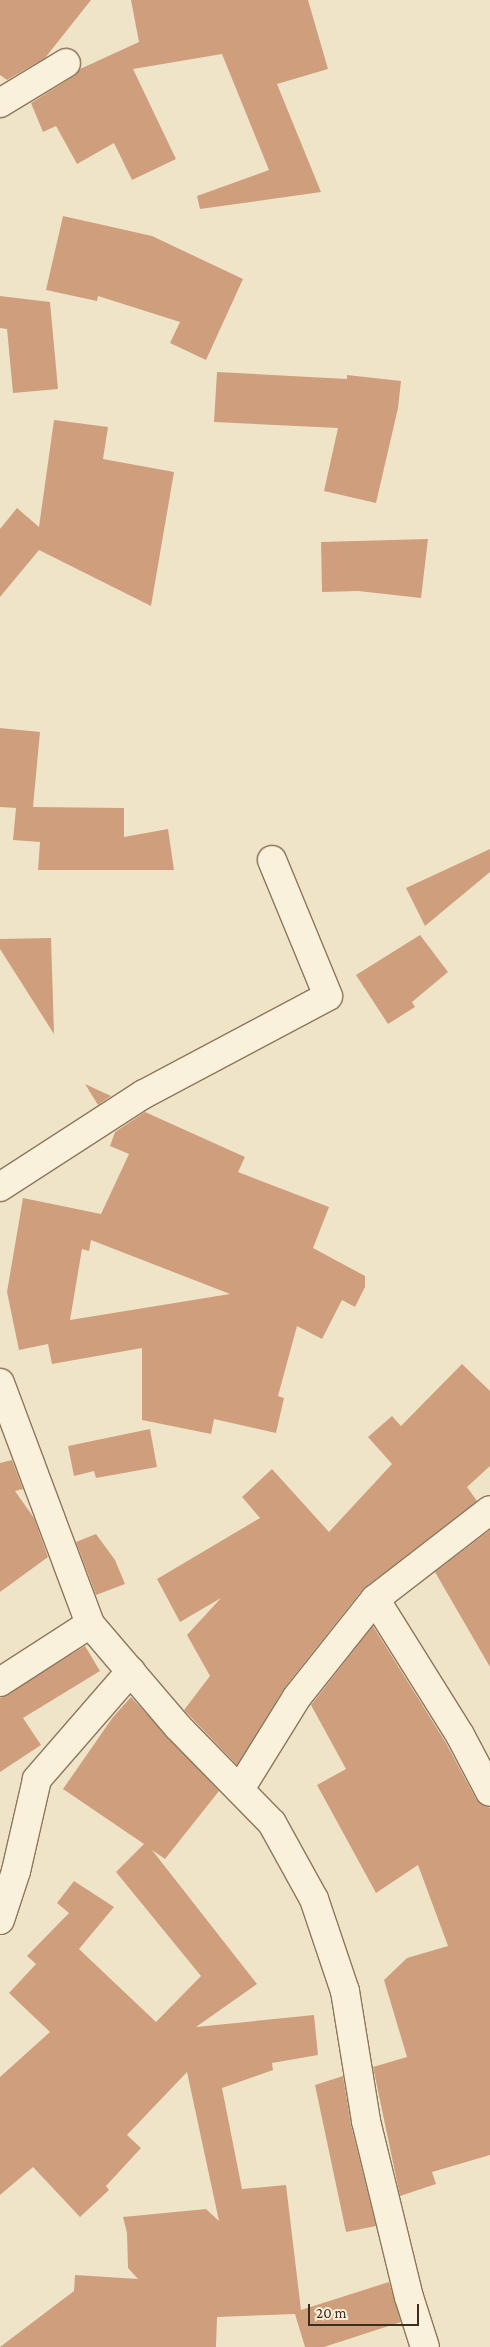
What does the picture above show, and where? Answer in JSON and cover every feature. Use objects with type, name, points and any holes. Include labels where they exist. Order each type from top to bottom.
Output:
[{"type":"street","points":[[0,104],[66,63]]},
{"type":"street","points":[[0,1187],[144,1094],[328,996],[272,860]]},
{"type":"street","points":[[0,1383],[90,1624],[178,1727],[272,1823],[314,1898],[345,1991],[366,2121],[409,2297],[425,2347]]},
{"type":"street","points":[[240,1789],[298,1696],[375,1599],[490,1510]]},
{"type":"street","points":[[375,1599],[460,1735],[490,1792]]},
{"type":"street","points":[[0,1682],[90,1624]]},
{"type":"street","points":[[0,1920],[16,1870],[37,1779],[131,1672]]},
{"type":"building","points":[[0,0],[91,0],[45,58],[7,80],[0,75]]},
{"type":"building","points":[[131,0],[308,0],[328,69],[277,84],[321,192],[200,209],[197,196],[269,170],[222,54],[133,69],[176,159],[132,180],[114,143],[77,164],[56,126],[43,132],[31,103],[74,76],[80,69],[139,42]]},
{"type":"building","points":[[63,216],[152,236],[243,279],[206,360],[170,343],[180,322],[98,296],[97,301],[46,290]]},
{"type":"building","points":[[0,296],[50,302],[58,389],[13,393],[7,329],[0,328]]},
{"type":"building","points":[[217,372],[347,379],[347,375],[401,381],[398,408],[376,503],[324,491],[338,428],[214,422]]},
{"type":"building","points":[[54,420],[108,427],[103,459],[174,472],[151,606],[39,550],[0,597],[0,529],[17,508],[39,527]]},
{"type":"building","points":[[428,539],[421,598],[358,591],[322,592],[321,542]]},
{"type":"building","points":[[0,728],[40,732],[33,807],[124,808],[124,837],[168,829],[174,870],[38,870],[40,842],[13,840],[16,808],[0,807]]},
{"type":"building","points":[[490,849],[490,872],[425,926],[406,888]]},
{"type":"building","points":[[420,935],[448,972],[412,1002],[415,1007],[388,1024],[356,975]]},
{"type":"building","points":[[51,938],[54,1034],[0,949],[0,939]]},
{"type":"building","points":[[85,1084],[111,1096],[98,1105]]},
{"type":"building","points":[[145,1112],[245,1157],[238,1172],[329,1207],[313,1248],[365,1276],[365,1287],[355,1307],[342,1300],[322,1339],[297,1326],[278,1396],[284,1398],[276,1433],[214,1419],[211,1434],[142,1420],[142,1348],[52,1364],[48,1344],[19,1350],[7,1292],[23,1198],[101,1214],[129,1154],[110,1146],[115,1132]],"holes":[[[91,1240],[230,1294],[70,1320],[82,1249],[89,1251]]]},
{"type":"building","points":[[462,1364],[490,1391],[490,1466],[467,1487],[477,1501],[363,1589],[285,1687],[237,1765],[184,1710],[210,1676],[187,1635],[221,1598],[180,1622],[157,1579],[260,1518],[242,1497],[272,1469],[329,1532],[392,1464],[368,1437],[392,1416],[401,1426]]},
{"type":"building","points":[[150,1429],[157,1467],[96,1478],[94,1471],[74,1476],[68,1446]]},
{"type":"building","points":[[12,1460],[23,1489],[15,1491],[34,1518],[48,1557],[0,1592],[0,1463]]},
{"type":"building","points":[[490,1530],[490,1667],[435,1572]]},
{"type":"building","points":[[96,1534],[115,1560],[125,1584],[96,1595],[76,1542]]},
{"type":"building","points":[[373,1626],[446,1743],[476,1799],[490,1808],[490,2155],[432,2172],[436,2184],[400,2196],[373,2067],[407,2057],[384,1980],[407,1958],[448,1946],[418,1865],[376,1893],[317,1785],[346,1769],[311,1705]]},
{"type":"building","points":[[85,1646],[100,1671],[23,1718],[41,1745],[0,1772],[0,1698]]},
{"type":"building","points":[[131,1697],[219,1791],[165,1859],[152,1850],[257,1984],[196,2027],[314,2015],[318,2055],[272,2063],[273,2070],[222,2088],[242,2189],[286,2185],[301,2310],[389,2282],[401,2322],[324,2347],[305,2347],[295,2314],[217,2317],[216,2347],[0,2347],[74,2291],[75,2275],[138,2279],[128,2268],[127,2233],[123,2217],[206,2209],[219,2221],[187,2072],[127,2135],[141,2148],[106,2186],[109,2190],[80,2217],[33,2167],[0,2195],[0,2077],[50,2032],[9,1993],[36,1964],[27,1956],[69,1913],[57,1903],[74,1881],[114,1907],[79,1949],[156,2022],[201,1976],[116,1872],[144,1844],[63,1789],[113,1717]]},
{"type":"building","points":[[343,2076],[351,2125],[376,2226],[346,2232],[315,2085]]}]
